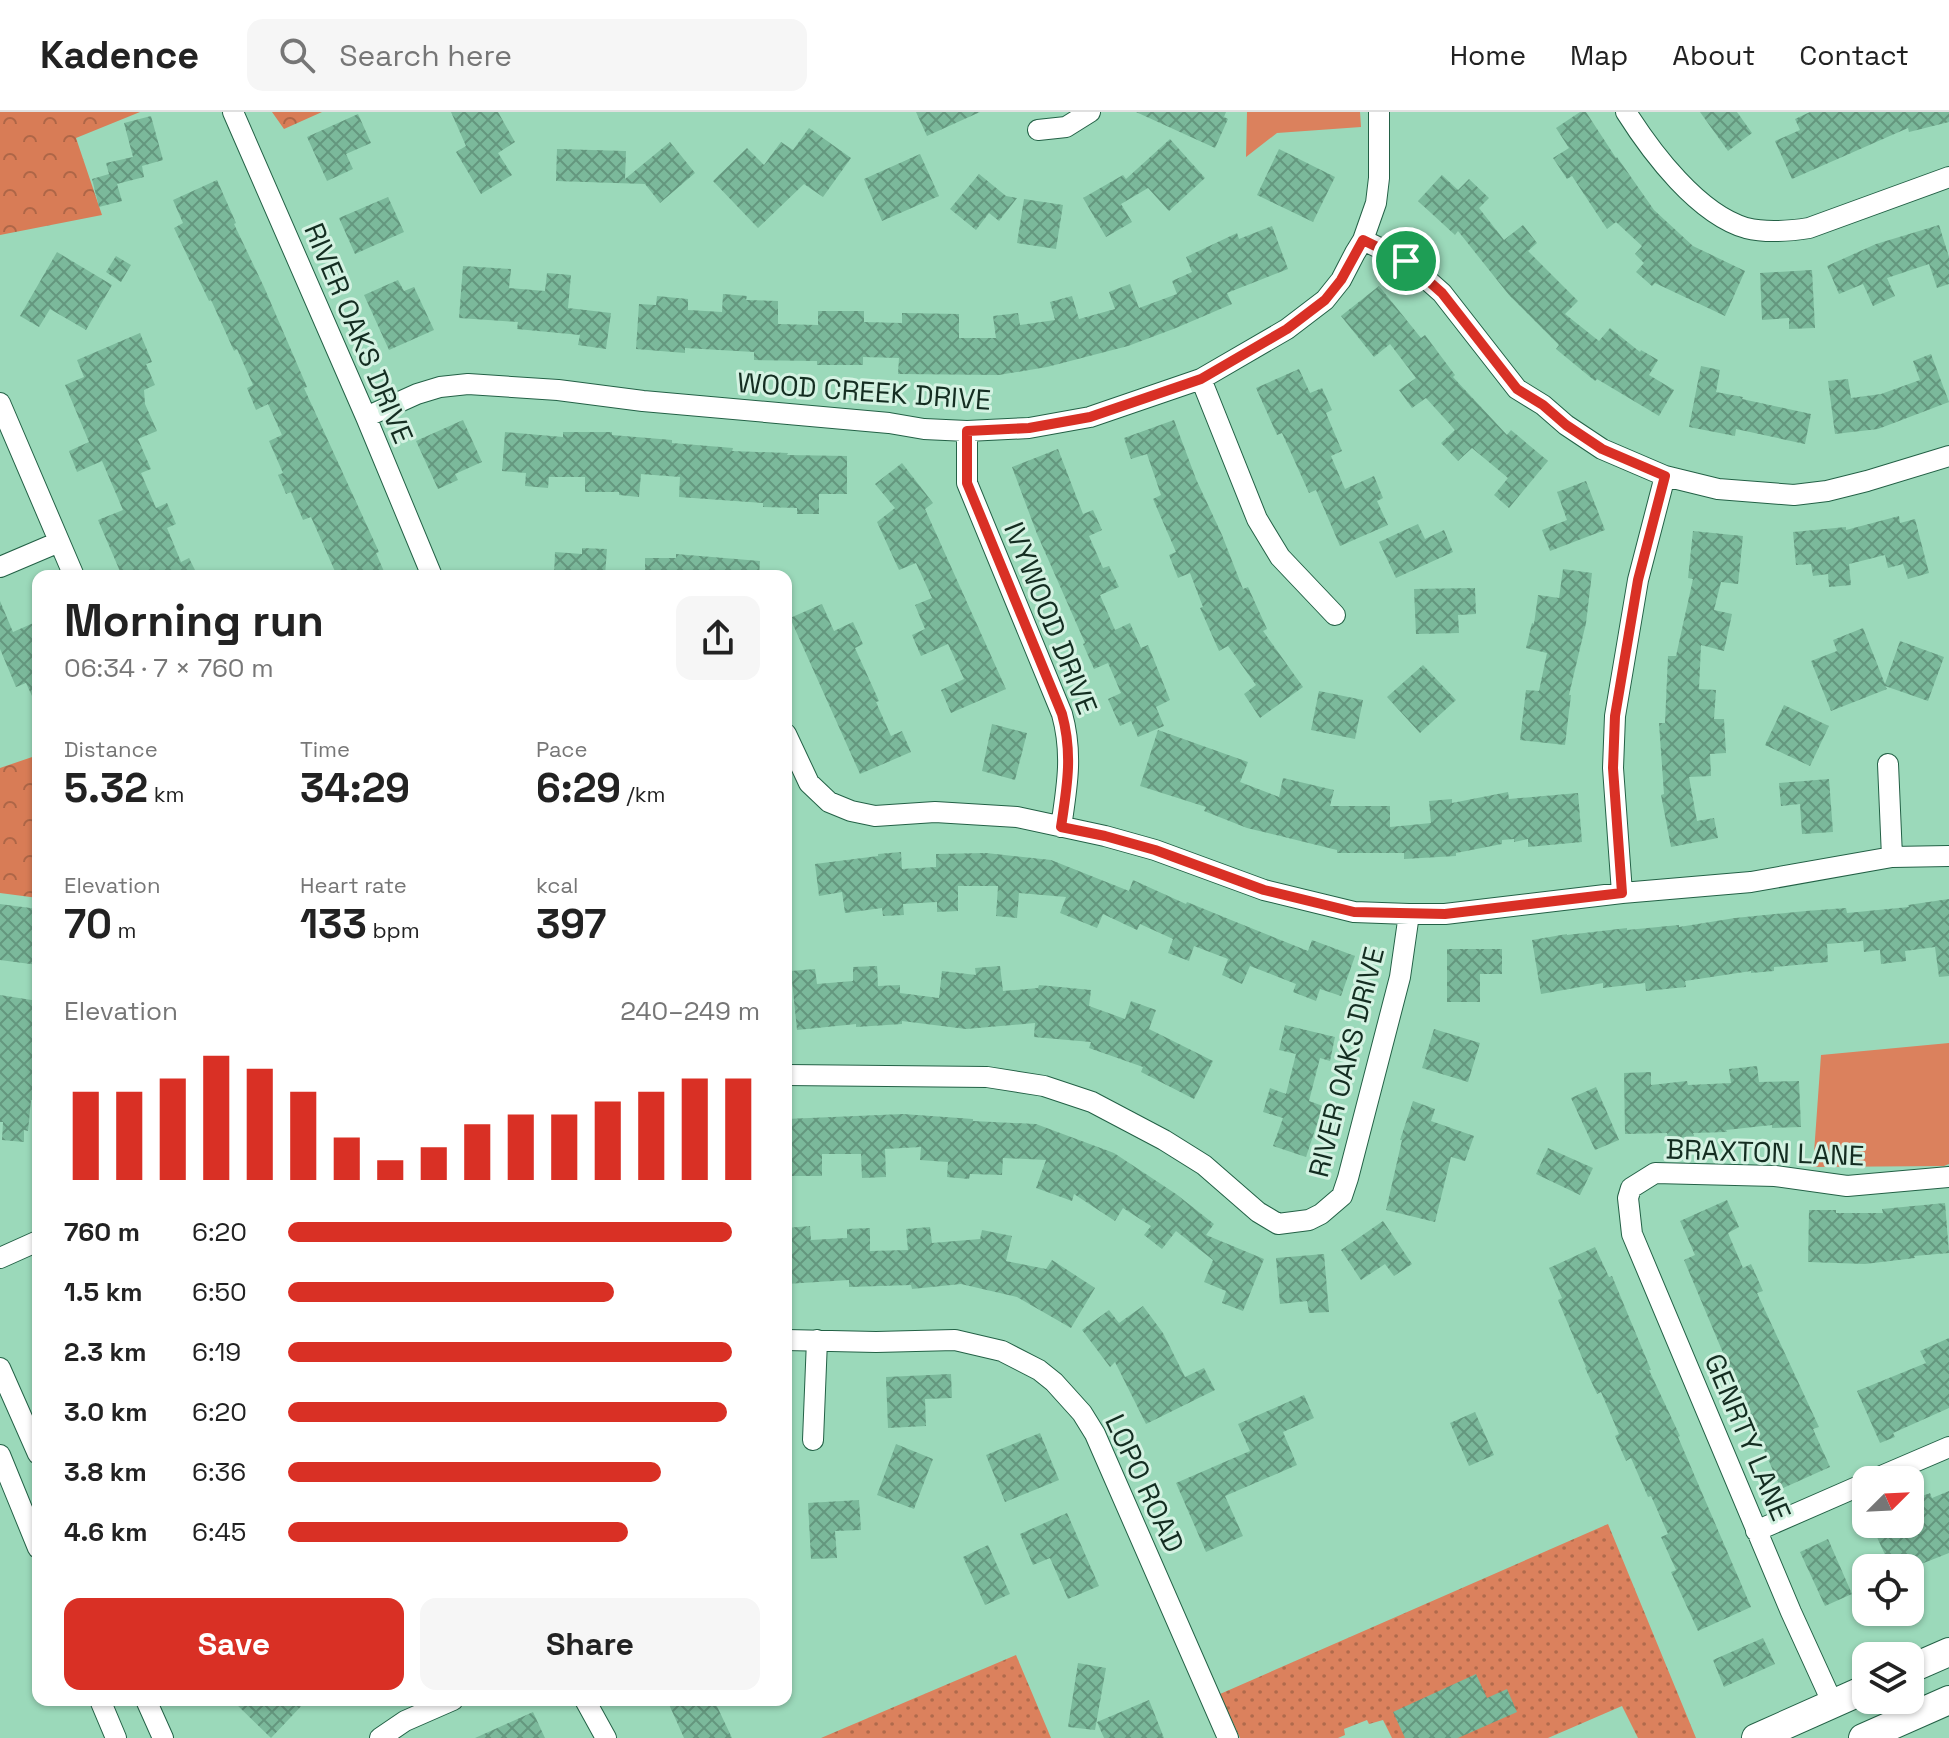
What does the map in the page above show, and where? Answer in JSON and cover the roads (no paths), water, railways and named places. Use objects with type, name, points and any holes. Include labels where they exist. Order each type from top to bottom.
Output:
[{"type":"main road","points":[[1924,1663],[1949,1652]]},
{"type":"main road","points":[[1756,1738],[1852,1695]]},
{"type":"main road","points":[[1863,1738],[1949,1700]]},
{"type":"street","name":"RIVER OAKS DRIVE","points":[[233,112],[430,570]]},
{"type":"street","points":[[1038,130],[1066,127],[1090,112]]},
{"type":"street","name":"WOOD CREEK DRIVE","points":[[366,417],[417,394],[440,387],[468,384],[558,390],[924,429],[967,431],[1029,428],[1090,417],[1201,379],[1287,329],[1325,300],[1341,280],[1363,240],[1376,203],[1379,112]]},
{"type":"street","points":[[1626,112],[1659,160],[1704,204],[1720,216],[1747,228],[1789,231],[1809,228],[1949,177]]},
{"type":"street","points":[[1363,240],[1406,261],[1442,293],[1517,389],[1602,449],[1665,476],[1718,489],[1794,495],[1827,491],[1949,456]]},
{"type":"street","points":[[1201,379],[1257,519],[1280,557],[1335,615]]},
{"type":"street","points":[[0,403],[71,570]]},
{"type":"street","name":"IVYWOOD DRIVE","points":[[967,431],[967,483],[1062,714],[1068,736],[1069,772],[1061,827]]},
{"type":"street","points":[[1622,893],[1613,768],[1615,716],[1638,580],[1665,476]]},
{"type":"street","points":[[0,567],[59,542]]},
{"type":"street","points":[[792,747],[809,783],[829,802],[851,811],[875,816],[935,812],[1017,817],[1155,850],[1264,890],[1354,912],[1445,914],[1622,893],[1751,882],[1892,857],[1949,856]]},
{"type":"street","points":[[1888,764],[1892,857]]},
{"type":"street","name":"RIVER OAKS DRIVE","points":[[792,1075],[987,1077],[1044,1086],[1092,1102],[1164,1140],[1204,1165],[1258,1212],[1278,1224],[1309,1220],[1342,1196],[1348,1178],[1400,977],[1409,914]]},
{"type":"street","name":"BRAXTON LANE","points":[[1631,1188],[1655,1173],[1775,1176],[1847,1186],[1949,1177]]},
{"type":"street","name":"GENRTY LANE","points":[[1631,1188],[1628,1198],[1632,1234],[1756,1531],[1833,1704]]},
{"type":"street","points":[[0,1258],[32,1244]]},
{"type":"street","name":"LOPO ROAD","points":[[792,1340],[955,1340],[1002,1351],[1039,1370],[1054,1382],[1082,1413],[1095,1434],[1228,1738]]},
{"type":"street","points":[[813,1440],[817,1340]]},
{"type":"street","points":[[0,1368],[32,1440]]},
{"type":"street","points":[[1905,1466],[1949,1447]]},
{"type":"street","points":[[0,1455],[32,1533]]},
{"type":"street","points":[[1756,1531],[1852,1489]]},
{"type":"street","points":[[103,1706],[116,1738]]},
{"type":"street","points":[[149,1706],[163,1738]]},
{"type":"street","points":[[380,1738],[405,1721],[439,1706]]},
{"type":"street","points":[[588,1706],[606,1738]]}]
